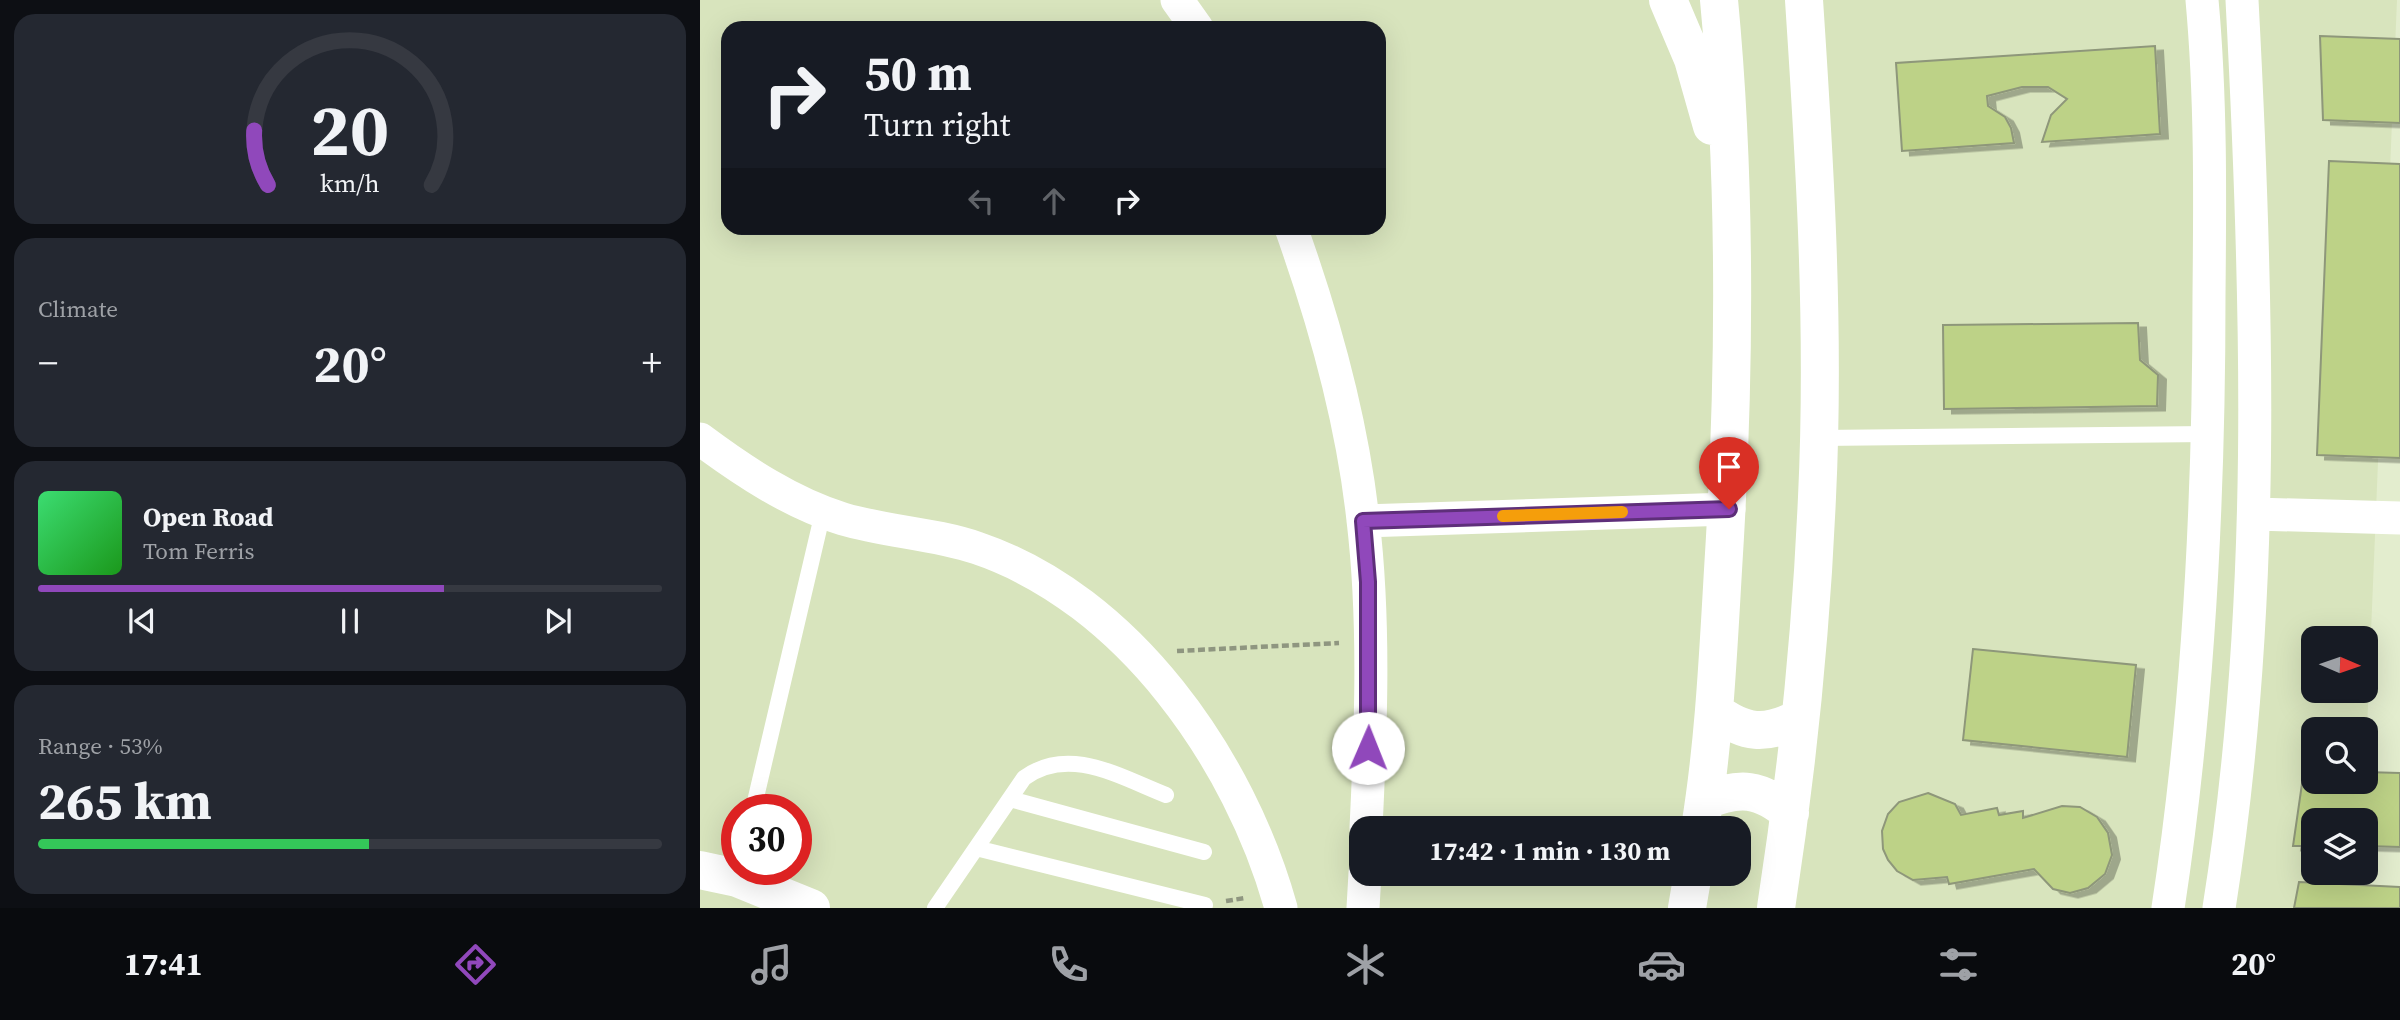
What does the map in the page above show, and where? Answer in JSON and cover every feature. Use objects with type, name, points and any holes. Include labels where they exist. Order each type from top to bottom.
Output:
[{"type":"street","points":[[1177,0],[1193,21]]},
{"type":"street","points":[[1668,0],[1693,59],[1729,185]]},
{"type":"street","points":[[1702,815],[1714,710],[1729,509],[1733,325],[1719,0]]},
{"type":"street","points":[[1776,908],[1800,718],[1817,495],[1818,299],[1813,128],[1804,0]]},
{"type":"street","points":[[2168,908],[2200,604],[2209,434],[2210,199],[2202,0]]},
{"type":"street","points":[[2219,908],[2236,761],[2255,514],[2253,197],[2242,0]]},
{"type":"street","points":[[2210,199],[2253,197]]},
{"type":"street","points":[[1293,235],[1331,351],[1353,447],[1363,521],[1369,641],[1366,816]]},
{"type":"street","points":[[700,439],[750,473],[823,512],[871,526],[945,538],[1015,564],[1080,602],[1137,653],[1193,723],[1238,798],[1256,836],[1279,901]]},
{"type":"street","points":[[1363,521],[1729,509]]},
{"type":"street","points":[[2255,514],[2400,518]]},
{"type":"street","points":[[1714,710],[1732,724],[1755,731],[1779,728],[1800,718]]},
{"type":"street","points":[[1702,815],[1726,792],[1749,791],[1772,798],[1790,813]]},
{"type":"street","points":[[700,870],[721,872]]},
{"type":"street","points":[[762,885],[811,908]]},
{"type":"street","points":[[1363,908],[1364,886]]},
{"type":"street","points":[[1687,908],[1691,886]]},
{"type":"lane","points":[[1818,438],[2209,434]]},
{"type":"lane","points":[[757,794],[823,512]]},
{"type":"lane","points":[[934,908],[1024,778],[1035,770],[1060,762],[1092,767],[1166,795]]},
{"type":"lane","points":[[1010,799],[1205,852]]},
{"type":"lane","points":[[976,848],[1205,905]]},
{"type":"path","points":[[1137,653],[1369,641]]},
{"type":"path","points":[[1205,905],[1279,901]]},
{"type":"shaded area","points":[[700,0],[2397,0],[2371,626],[2301,626],[2301,704],[2368,704],[2368,717],[2301,717],[2301,794],[2314,794],[2314,808],[2301,808],[2301,885],[2361,885],[2360,908],[700,908]]},
{"type":"building","points":[[2320,36],[2400,39],[2400,123],[2323,120]]},
{"type":"building","points":[[2155,46],[2160,134],[2042,142],[2051,115],[2067,99],[2048,87],[2022,87],[1987,96],[1988,106],[2005,117],[2014,143],[1902,151],[1896,63]]},
{"type":"building","points":[[2329,161],[2400,164],[2400,458],[2317,455]]},
{"type":"building","points":[[2138,323],[2140,360],[2158,375],[2157,406],[1944,409],[1943,325]]},
{"type":"building","points":[[1973,649],[2136,665],[2127,757],[1963,740]]},
{"type":"building","points":[[2378,772],[2400,773],[2400,847],[2378,846],[2378,808],[2301,808],[2301,846],[2293,846],[2301,791],[2301,794],[2378,794]]},
{"type":"building","points":[[1928,793],[1955,804],[1961,815],[1997,808],[1999,815],[2023,811],[2023,818],[2062,806],[2080,807],[2097,817],[2108,833],[2112,855],[2105,874],[2088,888],[2070,893],[2053,889],[2034,869],[1949,884],[1947,877],[1913,880],[1897,871],[1888,860],[1883,849],[1882,831],[1888,814],[1899,802]]},
{"type":"building","points":[[2299,882],[2301,885],[2400,887],[2400,908],[2294,908]]},
{"type":"slow traffic","points":[[1503,516],[1622,512]]},
{"type":"route","points":[[1368,748],[1368,582],[1363,521],[1729,509]]}]
